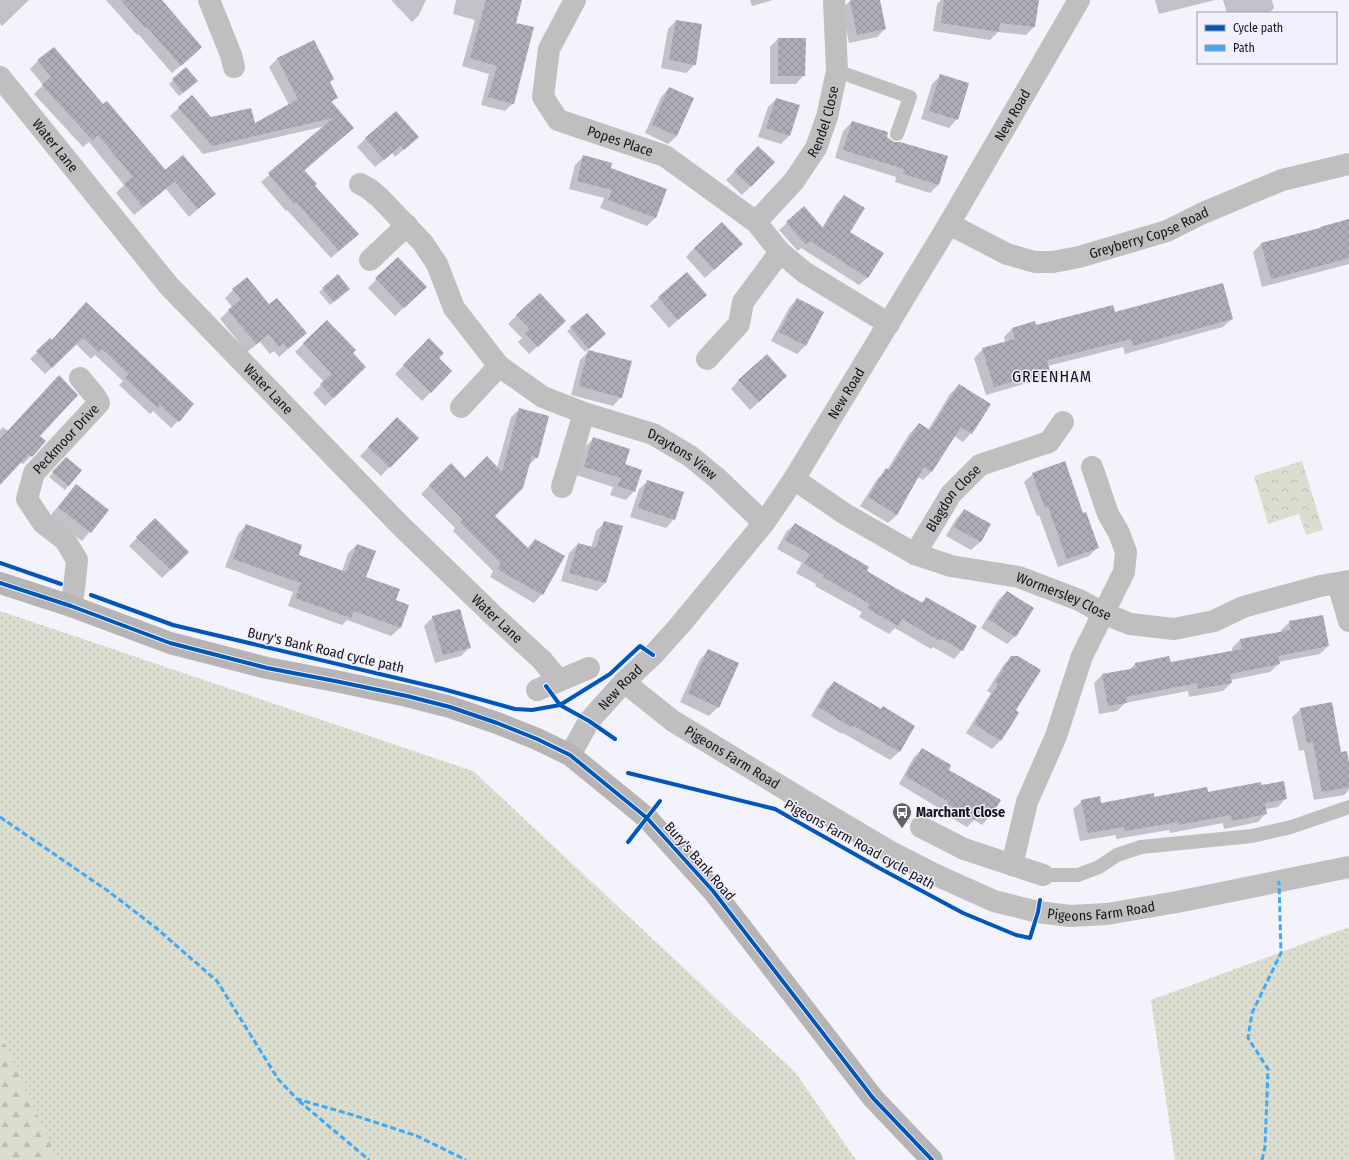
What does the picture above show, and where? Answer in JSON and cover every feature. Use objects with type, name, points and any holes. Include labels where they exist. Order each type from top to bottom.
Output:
[{"type":"street","points":[[209,0],[231,55],[234,67]]},
{"type":"street","name":"Popes Place","points":[[575,0],[549,49],[542,97],[558,120],[665,156],[756,222],[780,252],[804,272],[889,324]]},
{"type":"street","name":"Rendel Close","points":[[756,222],[794,181],[816,148],[827,117],[837,71],[834,0]]},
{"type":"street","name":"New Road","points":[[570,755],[589,721],[624,682],[653,655],[680,625],[764,523],[794,478],[889,324],[1079,0]]},
{"type":"street","name":"Water Lane","points":[[0,76],[169,286],[400,526],[542,660],[559,681]]},
{"type":"street","name":"Greyberry Copse Road","points":[[949,224],[1007,254],[1035,262],[1053,262],[1079,257],[1167,231],[1215,208],[1282,180],[1349,164]]},
{"type":"street","name":"Draytons View","points":[[360,184],[368,188],[380,198],[423,243],[437,264],[454,308],[499,366],[542,397],[584,414],[653,434],[690,456],[718,479],[764,523]]},
{"type":"street","points":[[370,260],[406,225]]},
{"type":"street","points":[[707,358],[739,324],[743,302],[780,252]]},
{"type":"street","points":[[461,407],[499,366]]},
{"type":"street","name":"Peckmoor Drive","points":[[71,606],[77,560],[65,540],[43,523],[27,499],[34,473],[99,403],[80,378]]},
{"type":"street","points":[[562,487],[584,414]]},
{"type":"street","name":"Blagdon Close","points":[[915,554],[951,494],[980,465],[1049,442],[1063,422]]},
{"type":"street","points":[[1012,865],[1027,802],[1056,736],[1082,656],[1124,572],[1126,552],[1119,533],[1108,514],[1092,467]]},
{"type":"street","name":"Wormersley Close","points":[[794,478],[845,514],[915,554],[951,566],[1019,577],[1079,600],[1103,613],[1130,624],[1174,630],[1214,621],[1243,607],[1320,586],[1343,582]]},
{"type":"street","points":[[1343,582],[1349,621]]},
{"type":"street","name":"Bury's Bank Road","points":[[0,583],[71,606],[170,643],[267,668],[349,684],[450,708],[497,723],[538,739],[570,755],[647,818],[713,891],[873,1098],[932,1160]]},
{"type":"street","points":[[537,690],[589,668]]},
{"type":"street","name":"Pigeons Farm Road","points":[[624,682],[673,721],[889,851],[936,875],[994,901],[1038,912],[1070,916],[1107,914],[1177,902],[1349,867]]},
{"type":"street","points":[[921,827],[964,850],[1043,875]]},
{"type":"lane","points":[[837,71],[910,97],[897,134]]},
{"type":"lane","points":[[1043,875],[1078,875],[1099,867],[1117,855],[1141,847],[1252,836],[1291,827],[1349,807]]},
{"type":"green space","points":[[1302,461],[1323,530],[1306,535],[1299,514],[1268,524],[1254,476]]},
{"type":"green space","points":[[0,611],[473,771],[795,1072],[856,1160],[0,1160]]},
{"type":"green space","points":[[1349,927],[1349,1160],[1175,1160],[1151,1000]]},
{"type":"green space","points":[[0,1034],[58,1160],[0,1160]]},
{"type":"building","points":[[121,0],[162,0],[202,47],[181,66]]},
{"type":"building","points":[[486,0],[522,0],[516,23],[534,27],[514,104],[488,97],[497,66],[470,58]]},
{"type":"building","points":[[850,0],[880,0],[886,29],[857,35]]},
{"type":"building","points":[[944,0],[1039,0],[1035,27],[1000,23],[999,32],[941,23]]},
{"type":"building","points":[[676,20],[702,24],[696,65],[669,60]]},
{"type":"building","points":[[778,38],[806,38],[805,76],[778,76]]},
{"type":"building","points":[[314,40],[334,79],[330,82],[338,98],[331,101],[354,128],[304,170],[317,184],[315,186],[359,234],[339,251],[296,202],[294,204],[268,173],[333,118],[212,146],[178,107],[192,95],[211,117],[251,108],[255,123],[298,99],[277,58]]},
{"type":"building","points":[[54,47],[103,104],[107,101],[175,181],[143,207],[124,184],[133,177],[98,135],[92,140],[42,85],[51,77],[37,60]]},
{"type":"building","points":[[186,67],[198,81],[183,93],[172,79]]},
{"type":"building","points":[[940,74],[969,83],[958,120],[929,111]]},
{"type":"building","points":[[669,87],[694,98],[677,136],[652,125]]},
{"type":"building","points":[[776,98],[800,105],[790,136],[766,128]]},
{"type":"building","points":[[396,111],[419,137],[404,150],[401,145],[384,160],[365,138]]},
{"type":"building","points":[[852,121],[888,132],[887,137],[894,142],[900,142],[948,156],[939,185],[903,174],[904,169],[843,150]]},
{"type":"building","points":[[758,146],[775,162],[751,187],[734,171]]},
{"type":"building","points":[[183,155],[216,194],[198,209],[165,170]]},
{"type":"building","points":[[583,155],[612,163],[611,168],[667,189],[656,218],[608,200],[612,190],[577,181]]},
{"type":"building","points":[[844,195],[865,208],[850,232],[884,253],[868,278],[810,241],[806,245],[786,222],[804,206],[823,228]]},
{"type":"building","points":[[1349,219],[1349,258],[1271,279],[1261,243],[1321,228],[1320,227]]},
{"type":"building","points":[[722,222],[743,244],[714,270],[694,248]]},
{"type":"building","points":[[398,257],[427,287],[404,308],[375,278]]},
{"type":"building","points":[[687,272],[707,295],[678,320],[658,297]]},
{"type":"building","points":[[338,274],[350,289],[334,302],[322,288]]},
{"type":"building","points":[[247,277],[269,304],[277,298],[307,333],[288,349],[283,343],[279,347],[269,334],[256,344],[228,310],[241,299],[232,289]]},
{"type":"building","points":[[1223,283],[1233,319],[1133,346],[1131,339],[1047,360],[1050,371],[994,387],[982,348],[1015,339],[1012,328],[1035,321],[1036,325],[1113,305],[1115,312]]},
{"type":"building","points":[[540,293],[566,321],[538,347],[525,333],[530,329],[516,315]]},
{"type":"building","points":[[797,298],[824,312],[806,346],[779,332]]},
{"type":"building","points":[[86,302],[194,404],[179,422],[160,405],[158,408],[125,378],[129,374],[102,349],[99,353],[83,338],[52,368],[36,351],[50,338],[52,340]]},
{"type":"building","points":[[587,313],[606,334],[589,349],[570,327]]},
{"type":"building","points":[[327,320],[356,350],[353,353],[366,367],[334,398],[320,384],[332,374],[303,343]]},
{"type":"building","points":[[429,338],[444,353],[439,358],[452,371],[431,393],[403,365]]},
{"type":"building","points":[[588,350],[632,361],[622,398],[579,386]]},
{"type":"building","points":[[767,354],[787,376],[759,402],[738,380]]},
{"type":"building","points":[[59,375],[78,395],[40,436],[46,441],[32,457],[29,454],[0,485],[0,439]]},
{"type":"building","points":[[959,384],[991,404],[972,434],[961,427],[932,472],[924,467],[897,515],[868,497],[886,468],[889,470],[919,423],[930,430]]},
{"type":"building","points":[[519,408],[549,416],[538,458],[532,456],[523,488],[495,516],[529,549],[535,539],[565,556],[543,595],[497,569],[501,563],[460,522],[463,520],[429,485],[451,463],[465,478],[487,456],[502,472]]},
{"type":"building","points":[[397,417],[419,438],[390,468],[368,447]]},
{"type":"building","points":[[593,437],[630,449],[625,464],[642,470],[635,492],[618,486],[621,478],[584,467]]},
{"type":"building","points":[[66,457],[82,470],[69,486],[52,472]]},
{"type":"building","points":[[1065,461],[1083,513],[1086,512],[1099,548],[1067,559],[1048,507],[1045,508],[1032,473]]},
{"type":"building","points":[[647,480],[684,492],[675,520],[638,508]]},
{"type":"building","points":[[76,484],[109,510],[91,533],[58,507]]},
{"type":"building","points":[[964,509],[991,524],[981,542],[954,527]]},
{"type":"building","points":[[155,518],[189,552],[171,570],[136,537]]},
{"type":"building","points":[[604,521],[623,526],[606,583],[569,573],[578,543],[596,548]]},
{"type":"building","points":[[795,523],[869,567],[867,571],[899,590],[923,603],[926,597],[977,626],[963,651],[942,639],[940,641],[902,619],[898,626],[867,608],[870,604],[823,577],[824,575],[804,564],[810,554],[785,540]]},
{"type":"building","points":[[246,524],[302,545],[299,555],[346,572],[357,544],[376,551],[366,577],[400,589],[396,600],[409,605],[401,628],[354,611],[351,618],[295,598],[301,583],[233,559]]},
{"type":"building","points":[[1007,591],[1034,608],[1016,637],[988,619]]},
{"type":"building","points":[[460,609],[471,648],[443,655],[432,616]]},
{"type":"building","points":[[1323,615],[1329,646],[1278,656],[1280,664],[1230,674],[1232,683],[1198,689],[1197,683],[1126,697],[1127,703],[1108,706],[1102,674],[1136,668],[1135,663],[1169,656],[1171,662],[1242,649],[1240,639],[1291,630],[1289,621]]},
{"type":"building","points":[[708,649],[739,663],[719,708],[688,693]]},
{"type":"building","points":[[1011,656],[1018,656],[1041,670],[1016,710],[1019,713],[1001,741],[974,724],[998,684],[995,682]]},
{"type":"building","points":[[834,681],[881,709],[883,706],[915,726],[900,752],[852,725],[851,727],[818,707]]},
{"type":"building","points":[[1332,702],[1341,752],[1347,751],[1349,763],[1349,787],[1322,792],[1313,742],[1307,743],[1300,708]]},
{"type":"building","points":[[922,748],[951,765],[949,770],[1001,800],[990,818],[980,812],[975,820],[947,804],[949,802],[905,776]]},
{"type":"building","points":[[1284,781],[1287,799],[1265,803],[1267,814],[1232,821],[1231,815],[1178,825],[1178,822],[1125,831],[1124,827],[1088,833],[1081,800],[1100,796],[1101,803],[1154,793],[1154,797],[1207,787],[1208,792],[1261,782],[1262,785]]},
{"type":"marked path","points":[[0,817],[108,891],[155,927],[217,981],[278,1079],[297,1099],[353,1115],[417,1136],[466,1160]]},
{"type":"marked path","points":[[1262,1160],[1265,1147],[1268,1069],[1248,1038],[1252,1013],[1281,953],[1279,881]]},
{"type":"marked path","points":[[299,1101],[369,1160]]},
{"type":"cycle path","points":[[0,563],[61,584]]},
{"type":"cycle path","points":[[0,583],[71,606],[170,643],[267,668],[407,696],[450,707],[497,723],[537,739],[570,755],[647,818],[713,891],[873,1098],[932,1160]]},
{"type":"cycle path","name":"Bury's Bank Road cycle path","points":[[91,595],[173,625],[443,689],[515,709],[532,710],[560,705],[610,674],[640,646],[653,655]]},
{"type":"cycle path","points":[[546,686],[560,705],[589,721],[615,739]]},
{"type":"cycle path","name":"Pigeons Farm Road cycle path","points":[[628,773],[775,809],[963,913],[1016,935],[1030,938],[1040,900]]},
{"type":"cycle path","points":[[628,842],[660,801]]},
{"type":"place","name":"Marchant Close","points":[[902,829]]},
{"type":"district","name":"GREENHAM","points":[[1052,376]]}]
